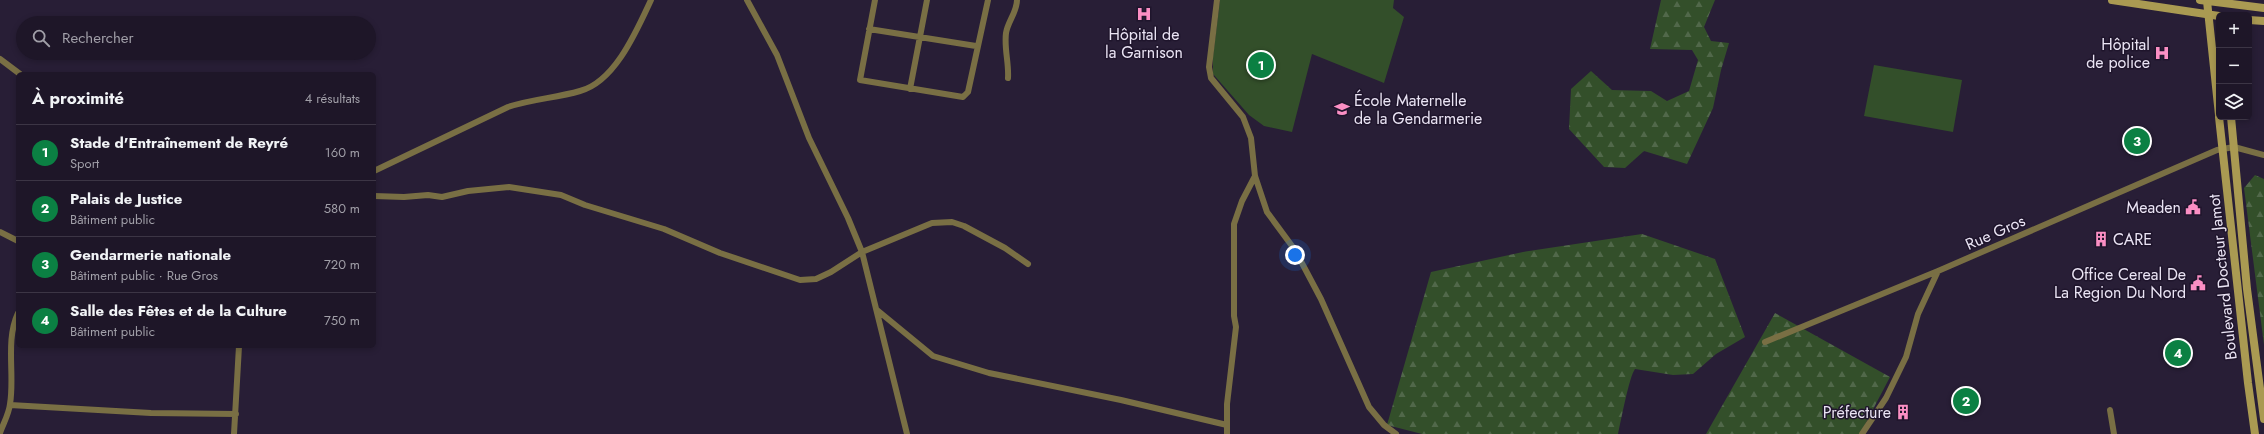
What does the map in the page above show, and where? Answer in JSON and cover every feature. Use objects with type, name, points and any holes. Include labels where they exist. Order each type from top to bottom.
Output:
[{"type":"main road","points":[[2112,0],[2216,16]]},
{"type":"main road","points":[[2203,0],[2264,8]]},
{"type":"main road","name":"Boulevard Docteur Jamot","points":[[2203,0],[2209,15],[2216,86]]},
{"type":"main road","points":[[2220,2],[2220,12]]},
{"type":"main road","points":[[2252,20],[2264,21]]},
{"type":"main road","name":"Boulevard Docteur Jamot","points":[[2219,120],[2248,383],[2255,434]]},
{"type":"main road","name":"Boulevard Docteur Jamot","points":[[2231,120],[2247,289],[2264,419]]},
{"type":"street","points":[[376,171],[508,107],[530,100],[580,91],[592,87],[603,79],[622,54],[638,29],[651,0]]},
{"type":"street","points":[[747,0],[777,55],[809,138],[848,218],[862,252],[907,434]]},
{"type":"street","points":[[874,0],[860,80],[963,97],[968,92],[976,46],[988,0]]},
{"type":"street","points":[[910,89],[927,0]]},
{"type":"street","points":[[1008,78],[1006,36],[1008,27],[1017,6],[1017,0]]},
{"type":"street","points":[[1217,0],[1209,67],[1211,78],[1243,117],[1251,138],[1255,176],[1268,212],[1295,250],[1321,298],[1369,407],[1384,424],[1396,434]]},
{"type":"street","points":[[869,29],[976,46]]},
{"type":"street","points":[[0,59],[17,72]]},
{"type":"street","name":"Rue Gros","points":[[1765,342],[1938,271],[2222,148],[2234,148],[2263,154]]},
{"type":"street","points":[[1227,434],[1227,404],[1236,327],[1234,316],[1234,224],[1242,201],[1255,176]]},
{"type":"street","points":[[376,196],[404,197],[428,195],[442,197],[468,191],[509,187],[561,195],[585,205],[664,229],[720,253],[800,280],[816,278],[831,272],[862,252],[932,223],[952,222],[979,233],[1005,248],[1028,264]]},
{"type":"street","points":[[0,232],[16,240]]},
{"type":"street","points":[[1862,434],[1886,398],[1906,357],[1918,314],[1938,271]]},
{"type":"street","points":[[877,310],[933,356],[989,373],[1121,400],[1227,425]]},
{"type":"street","points":[[0,433],[1,425],[10,405],[12,340],[14,320],[16,316]]},
{"type":"street","points":[[234,434],[239,348]]},
{"type":"street","points":[[10,405],[151,414],[236,414]]},
{"type":"street","points":[[2110,410],[2114,434]]},
{"type":"green space","points":[[1220,0],[1394,0],[1393,8],[1404,17],[1384,83],[1312,54],[1292,132],[1264,126],[1249,115],[1213,74],[1213,56]]},
{"type":"green space","points":[[1661,0],[1715,0],[1704,27],[1711,41],[1729,43],[1721,70],[1713,108],[1687,164],[1644,151],[1625,168],[1604,167],[1569,129],[1571,89],[1591,71],[1612,90],[1651,91],[1667,101],[1689,91],[1698,60],[1692,50],[1650,49]]},
{"type":"green space","points":[[1874,65],[1962,80],[1953,132],[1864,116]]},
{"type":"green space","points":[[2255,175],[2264,179],[2264,345],[2244,188]]},
{"type":"green space","points":[[1642,234],[1715,259],[1745,337],[1716,354],[1693,374],[1673,375],[1635,369],[1628,390],[1618,434],[1422,434],[1387,425],[1431,272],[1523,252]]},
{"type":"green space","points":[[1775,313],[1890,377],[1860,434],[1706,434]]},
{"type":"place","name":"Hôpital de la Garnison","points":[[1144,14]]},
{"type":"place","name":"Hôpital de police","points":[[2162,53]]},
{"type":"place","name":"Stade d'Entraînement de Reyré","points":[[1261,65]]},
{"type":"place","name":"École Maternelle de la Gendarmerie","points":[[1342,109]]},
{"type":"place","name":"Gendarmerie nationale","points":[[2137,141]]},
{"type":"place","name":"Meaden","points":[[2193,207]]},
{"type":"place","name":"CARE","points":[[2101,239]]},
{"type":"place","name":"Office Cereal De La Region Du Nord","points":[[2198,283]]},
{"type":"place","name":"Salle des Fêtes et de la Culture","points":[[2178,353]]},
{"type":"place","name":"Palais de Justice","points":[[1966,401]]},
{"type":"place","name":"Préfecture","points":[[1903,412]]}]
